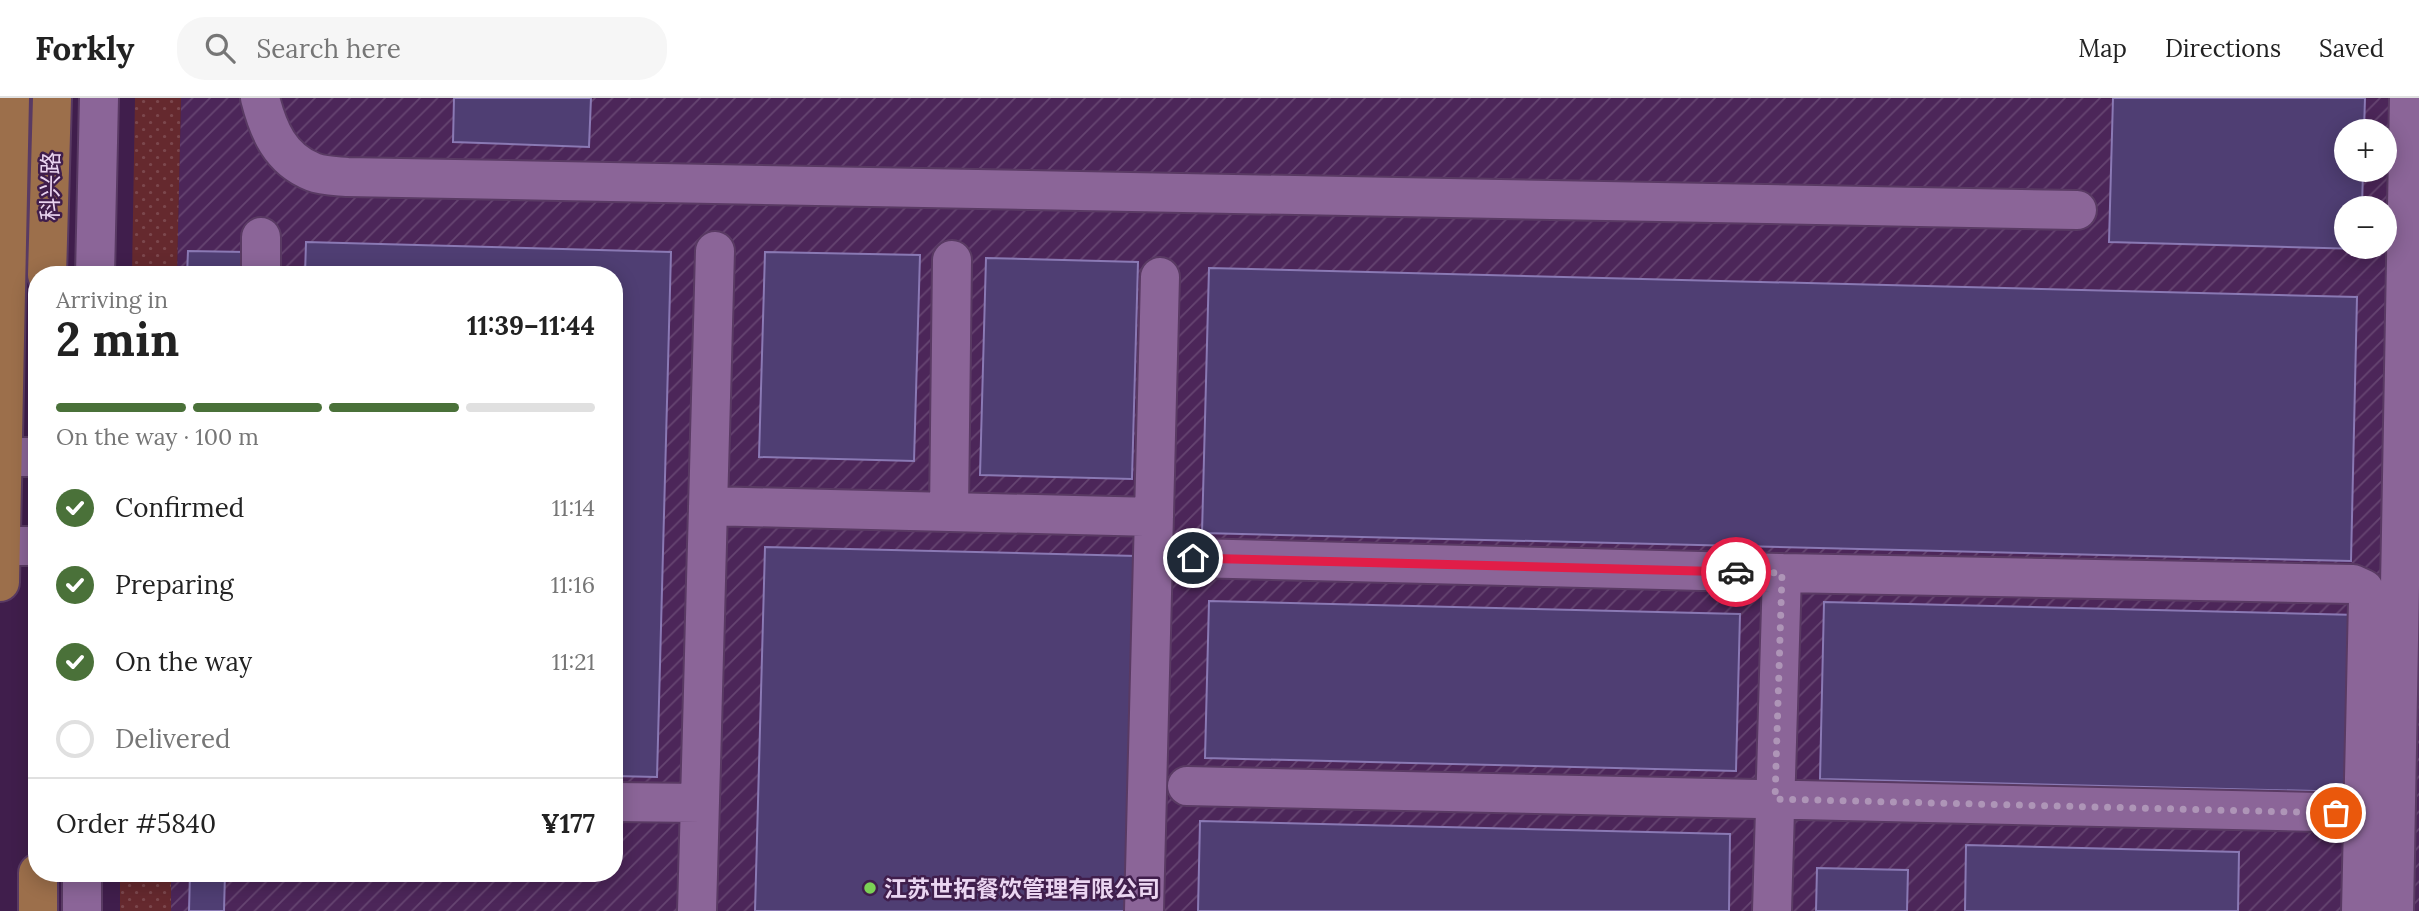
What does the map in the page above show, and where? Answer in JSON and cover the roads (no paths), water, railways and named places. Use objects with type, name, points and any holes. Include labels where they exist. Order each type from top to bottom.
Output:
[{"type":"main road","name":"科兴路","points":[[0,582],[0,546],[13,457],[10,98]]},
{"type":"main road","name":"科兴路","points":[[47,266],[51,98]]},
{"type":"main road","points":[[38,882],[38,911]]},
{"type":"lane","points":[[95,266],[99,98]]},
{"type":"lane","points":[[260,98],[267,126],[285,153],[314,173],[347,177],[2077,210]]},
{"type":"lane","points":[[2394,911],[2407,837],[2410,567],[2409,98]]},
{"type":"lane","points":[[261,237],[261,266]]},
{"type":"lane","points":[[697,911],[715,251]]},
{"type":"lane","points":[[949,512],[952,260]]},
{"type":"lane","points":[[1144,911],[1160,276]]},
{"type":"lane","points":[[708,506],[1154,517]]},
{"type":"lane","points":[[0,546],[28,546]]},
{"type":"lane","points":[[1193,558],[2353,584],[2364,589],[2368,600],[2361,911]]},
{"type":"lane","points":[[1772,911],[1782,573]]},
{"type":"lane","points":[[1187,786],[2363,813]]},
{"type":"lane","points":[[623,802],[700,803]]},
{"type":"lane","points":[[82,882],[82,911]]},
{"type":"place","name":"江苏世拓餐饮管理有限公司","points":[[870,888]]}]
